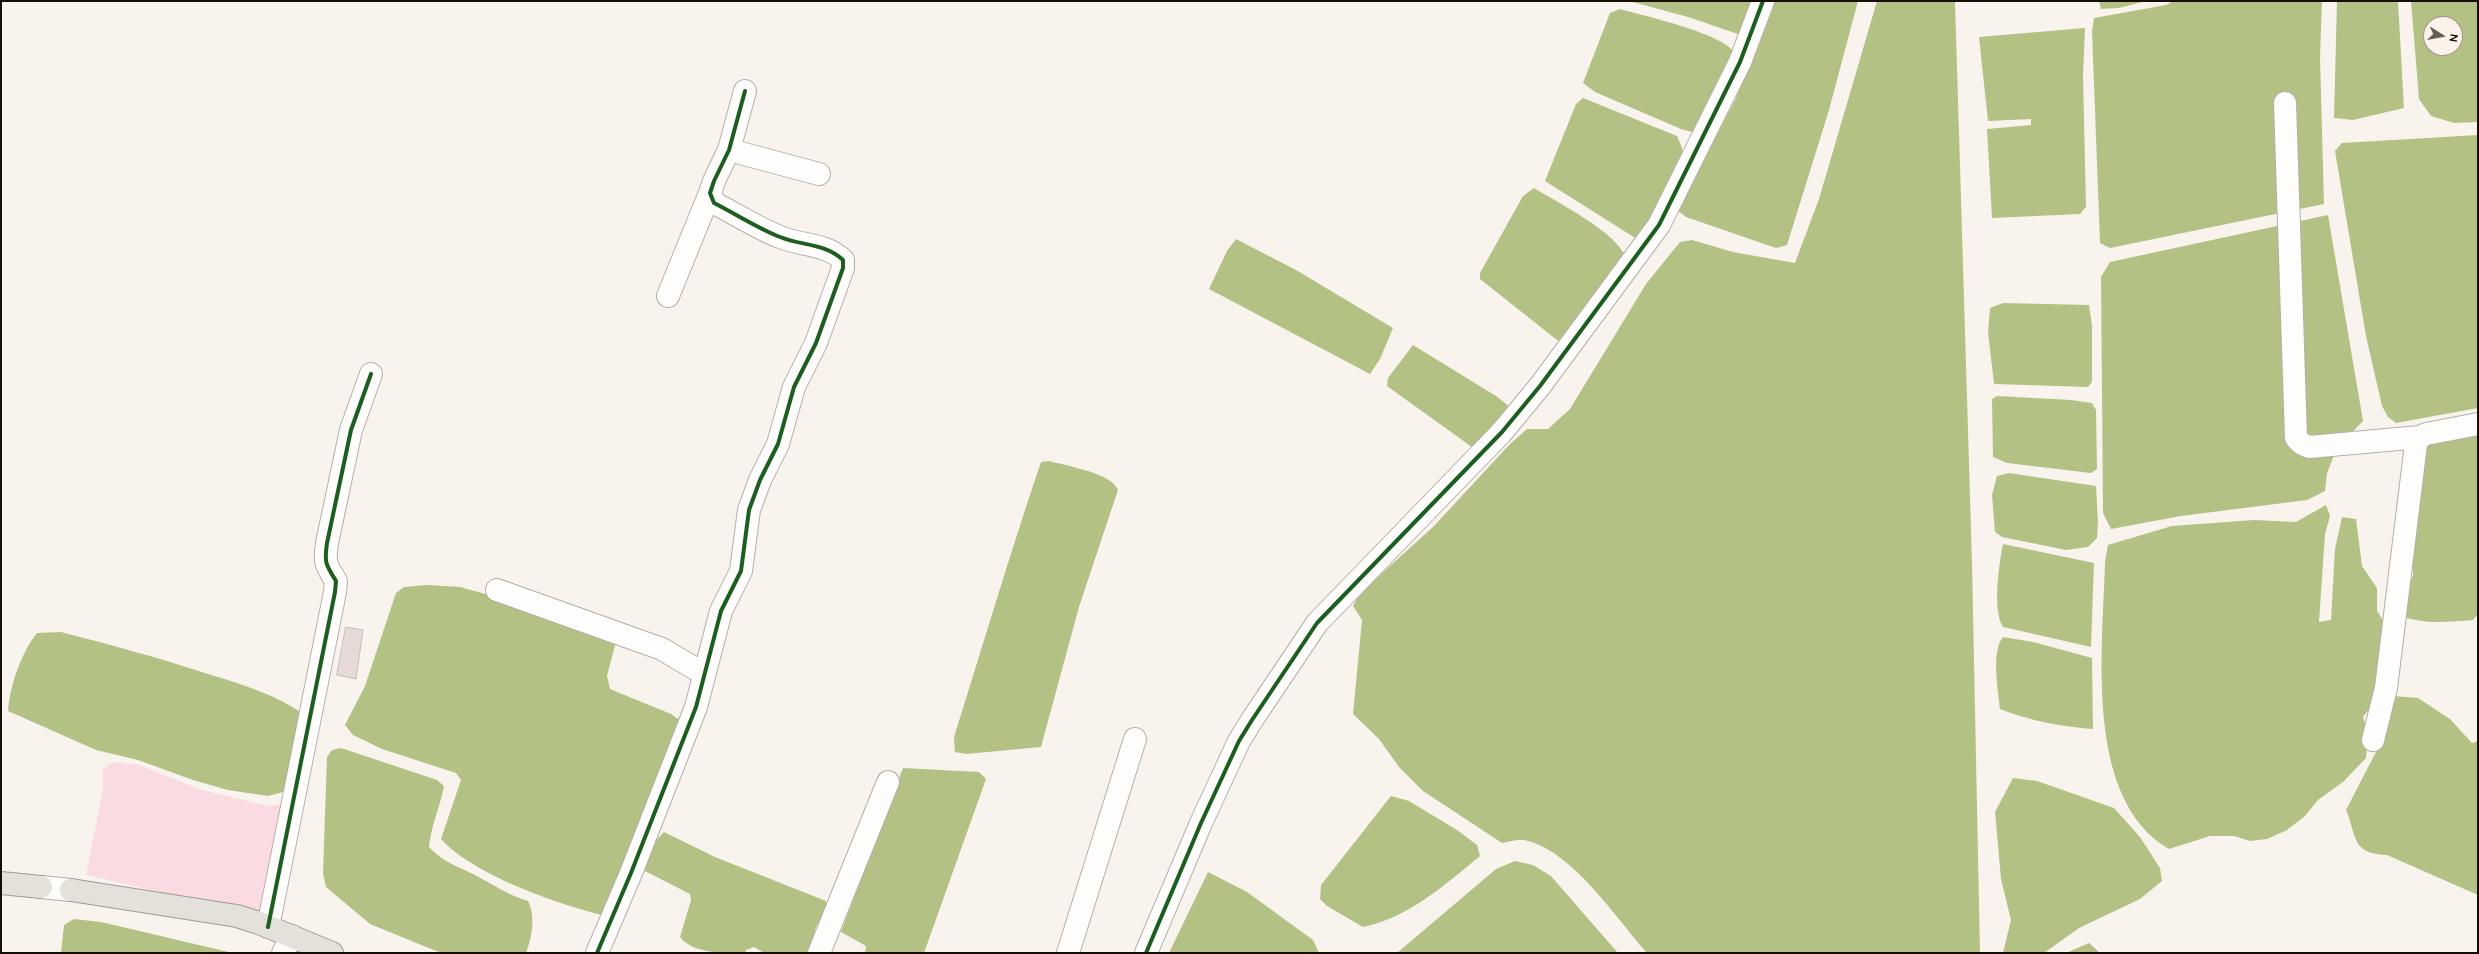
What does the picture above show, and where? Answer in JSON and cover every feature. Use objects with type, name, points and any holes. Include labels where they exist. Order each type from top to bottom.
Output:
[{"type":"main road","points":[[1,883],[41,887]]},
{"type":"main road","points":[[71,890],[236,916],[268,927],[287,945],[332,953]]},
{"type":"street","points":[[1146,953],[1201,823],[1239,741],[1252,720],[1317,623],[1502,432],[1540,386],[1659,225],[1740,62],[1763,1]]},
{"type":"street","points":[[668,296],[714,181],[729,150],[745,91]]},
{"type":"street","points":[[2284,103],[2296,438],[2302,444],[2309,447],[2420,437],[2432,433],[2478,424]]},
{"type":"street","points":[[729,150],[819,174]]},
{"type":"street","points":[[597,953],[696,707],[721,611],[740,571],[749,510],[760,480],[778,444],[794,386],[816,343],[843,268],[843,260],[836,254],[823,248],[782,238],[764,230],[714,203],[710,194]]},
{"type":"street","points":[[268,927],[335,592],[336,581],[326,567],[324,557],[349,437],[371,374]]},
{"type":"street","points":[[2373,740],[2386,688],[2414,453],[2420,437]]},
{"type":"street","points":[[497,590],[662,649],[704,674]]},
{"type":"street","points":[[1068,953],[1135,739]]},
{"type":"street","points":[[819,953],[888,782]]},
{"type":"street","points":[[41,887],[71,890]]},
{"type":"shaded area","points":[[1629,1],[1756,1],[1747,27],[1738,34],[1688,17]]},
{"type":"shaded area","points":[[1774,1],[1858,1],[1829,110],[1787,245],[1776,248],[1686,217],[1677,210],[1736,98]]},
{"type":"shaded area","points":[[1877,1],[1955,1],[1972,563],[1980,953],[1647,953],[1592,887],[1559,857],[1542,846],[1524,840],[1502,843],[1423,791],[1399,767],[1379,739],[1353,714],[1362,620],[1353,606],[1359,594],[1433,527],[1510,444],[1527,429],[1548,429],[1570,409],[1646,284],[1680,242],[1692,240],[1733,252],[1795,263],[1819,199]]},
{"type":"shaded area","points":[[2099,1],[2146,1],[2119,8],[2101,9]]},
{"type":"shaded area","points":[[2173,1],[2322,1],[2320,57],[2324,204],[2110,248],[2100,243],[2092,31],[2094,18],[2166,5]]},
{"type":"shaded area","points":[[2337,1],[2398,1],[2404,108],[2353,120],[2334,118]]},
{"type":"shaded area","points":[[2411,1],[2478,1],[2478,122],[2454,123],[2431,116],[2419,99]]},
{"type":"shaded area","points":[[1620,9],[1699,32],[1714,38],[1734,52],[1696,133],[1681,129],[1595,92],[1583,83],[1610,13]]},
{"type":"shaded area","points":[[2085,28],[2083,76],[2086,207],[2080,214],[1992,218],[1987,129],[2031,125],[2031,119],[1988,121],[1979,37]]},
{"type":"shaded area","points":[[1583,98],[1677,136],[1682,148],[1683,165],[1640,241],[1545,181],[1576,104]]},
{"type":"shaded area","points":[[2478,135],[2478,408],[2396,423],[2388,417],[2382,406],[2366,336],[2335,151],[2342,143]]},
{"type":"shaded area","points":[[1534,188],[1599,228],[1620,248],[1626,258],[1566,340],[1557,340],[1480,279],[1480,273],[1523,196]]},
{"type":"shaded area","points":[[2328,215],[2363,421],[2337,448],[2327,473],[2325,491],[2307,500],[2181,516],[2111,529],[2103,513],[2101,277],[2110,262]]},
{"type":"shaded area","points":[[1236,239],[1296,270],[1393,328],[1380,359],[1370,374],[1209,289],[1227,251]]},
{"type":"shaded area","points":[[2003,303],[2089,305],[2092,326],[2092,382],[2088,387],[1994,384],[1988,332],[1990,308]]},
{"type":"shaded area","points":[[1413,345],[1496,396],[1510,407],[1476,450],[1387,386],[1388,378]]},
{"type":"shaded area","points":[[1997,396],[2071,400],[2092,403],[2096,410],[2097,469],[2091,473],[2007,463],[1993,457],[1992,399]]},
{"type":"shaded area","points":[[2478,431],[2478,614],[2473,620],[2445,622],[2426,622],[2399,615],[2397,603],[2413,576],[2412,543],[2425,446]]},
{"type":"shaded area","points":[[1049,461],[1098,475],[1114,484],[1118,490],[1079,607],[1041,747],[966,754],[955,752],[954,737],[1018,530],[1041,462]]},
{"type":"shaded area","points":[[2009,473],[2096,486],[2098,521],[2097,538],[2088,547],[2066,550],[2002,537],[1995,532],[1992,495],[1997,476]]},
{"type":"shaded area","points":[[2326,505],[2330,516],[2325,534],[2319,622],[2331,620],[2335,549],[2342,517],[2356,519],[2362,566],[2377,588],[2377,611],[2388,628],[2380,695],[2363,717],[2368,733],[2366,758],[2343,782],[2318,800],[2305,816],[2287,830],[2267,839],[2250,841],[2234,836],[2210,836],[2169,849],[2141,826],[2122,795],[2110,759],[2104,719],[2102,677],[2105,562],[2108,545],[2172,526],[2254,520],[2296,522]]},
{"type":"shaded area","points":[[2003,544],[2094,563],[2091,647],[2003,627],[1998,609],[1997,587]]},
{"type":"shaded area","points":[[427,585],[460,587],[496,597],[604,638],[615,645],[607,676],[610,689],[671,714],[685,724],[602,915],[562,903],[516,886],[494,876],[455,852],[441,839],[461,780],[456,773],[382,749],[353,735],[345,725],[365,686],[396,593],[404,587]]},
{"type":"shaded area","points":[[61,632],[154,657],[246,686],[284,702],[306,716],[291,790],[268,796],[228,790],[193,780],[138,760],[96,750],[8,711],[11,691],[17,670],[31,641],[37,633]]},
{"type":"shaded area","points":[[2003,637],[2033,642],[2092,658],[2093,729],[2069,727],[2045,722],[2000,709],[1996,661],[1999,643]]},
{"type":"shaded area","points":[[2393,696],[2418,698],[2450,719],[2472,743],[2478,741],[2478,895],[2387,855],[2375,854],[2367,851],[2361,847],[2354,835],[2346,810],[2377,750]]},
{"type":"shaded area","points":[[341,748],[437,780],[444,786],[429,847],[450,863],[521,899],[528,901],[532,914],[532,927],[526,953],[441,953],[370,924],[326,887],[323,873],[327,757],[332,750]]},
{"type":"shaded area","points":[[113,762],[136,764],[202,790],[269,806],[294,802],[264,916],[86,875],[103,790],[103,769]]},
{"type":"shaded area","points":[[903,768],[979,772],[986,779],[924,953],[865,953],[866,946],[841,932]]},
{"type":"shaded area","points":[[2013,778],[2037,781],[2114,808],[2140,837],[2160,868],[2162,881],[2140,899],[2079,928],[2044,953],[2003,953],[2011,920],[2001,879],[1995,812]]},
{"type":"shaded area","points":[[1391,796],[1409,801],[1457,830],[1477,845],[1480,856],[1426,899],[1380,923],[1363,927],[1327,906],[1320,899],[1321,885]]},
{"type":"shaded area","points":[[664,832],[715,857],[826,901],[827,908],[816,927],[808,953],[764,953],[754,947],[746,950],[745,953],[719,952],[701,950],[686,943],[680,937],[691,900],[690,894],[643,870],[647,855]]},
{"type":"shaded area","points":[[1515,861],[1533,865],[1551,876],[1618,953],[1397,953],[1496,869]]},
{"type":"shaded area","points":[[1208,872],[1247,892],[1313,940],[1319,953],[1169,953]]},
{"type":"shaded area","points":[[74,919],[101,922],[233,953],[61,953],[64,925]]},
{"type":"shaded area","points":[[2089,943],[2100,953],[2066,953]]},
{"type":"building","points":[[346,627],[363,630],[356,679],[337,675]]},
{"type":"cycle path","points":[[1146,953],[1201,823],[1239,741],[1252,720],[1317,623],[1502,432],[1540,386],[1659,225],[1740,62],[1763,1]]},
{"type":"cycle path","points":[[597,953],[631,873],[696,707],[721,611],[741,571],[749,510],[760,480],[778,444],[794,387],[816,343],[843,268],[843,260],[829,250],[780,237],[714,203],[710,193],[729,150],[745,91]]},
{"type":"cycle path","points":[[268,927],[335,592],[336,581],[328,567],[326,560],[327,543],[351,430],[371,374]]}]
